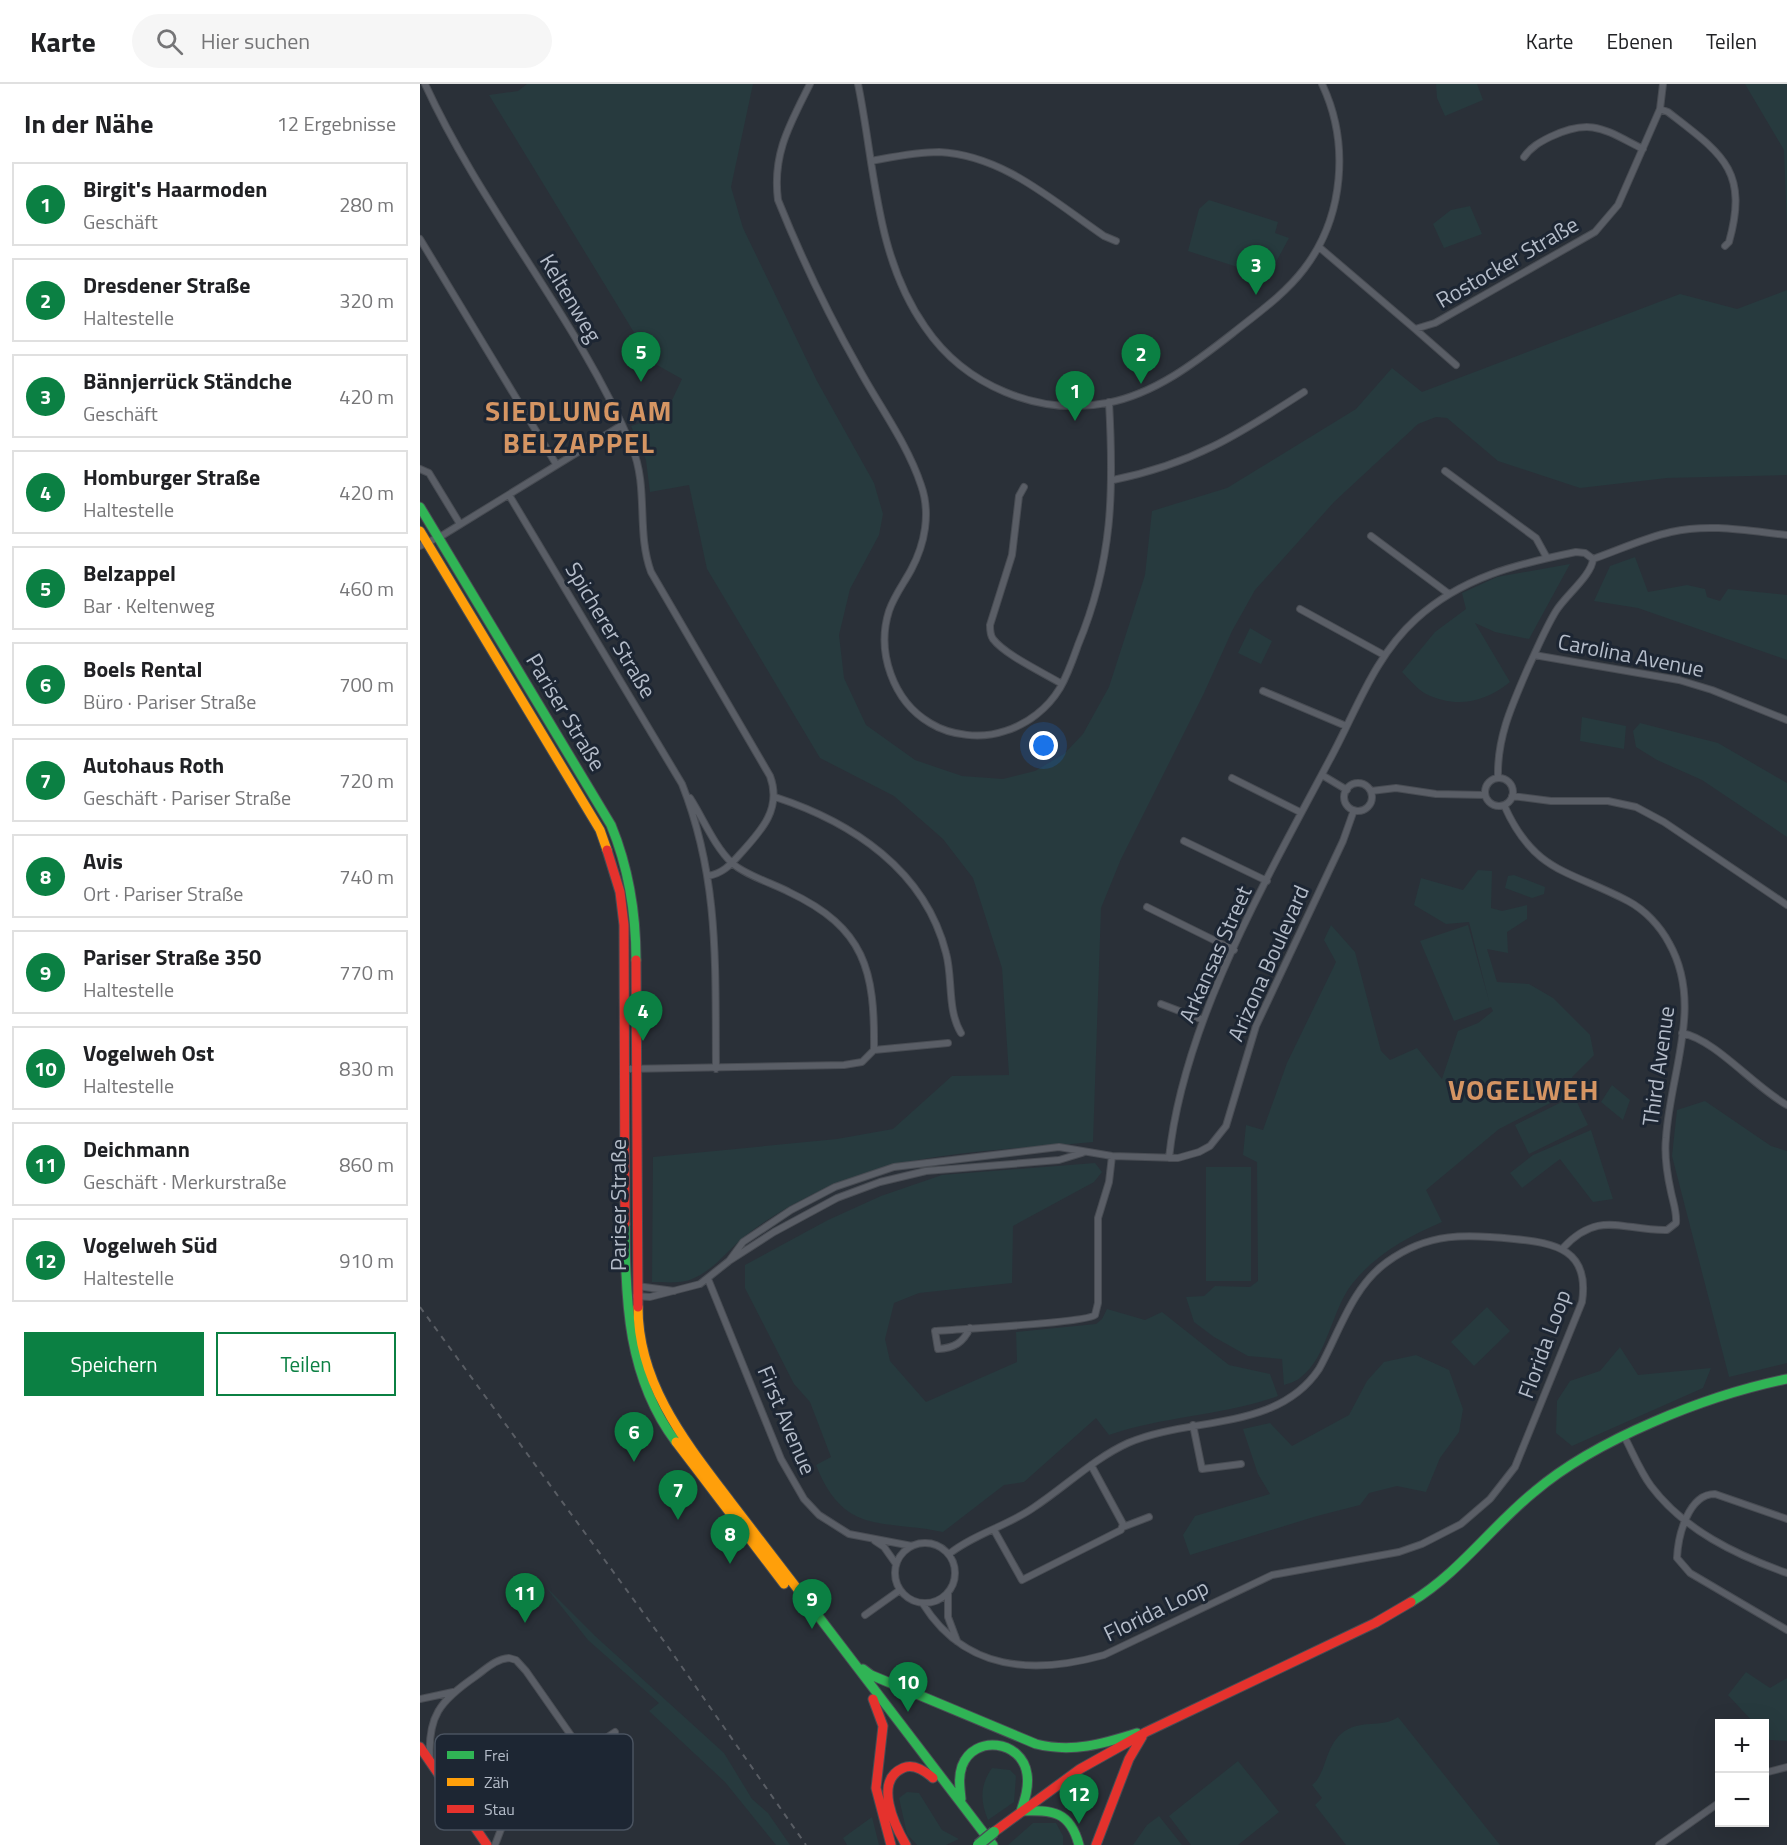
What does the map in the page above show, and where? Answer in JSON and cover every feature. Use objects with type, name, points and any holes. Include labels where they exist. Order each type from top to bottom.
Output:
[{"type":"main road","name":"Pariser Straße","points":[[420,507],[611,825],[624,855],[633,889],[636,922],[638,1291],[642,1351],[657,1396],[669,1418],[991,1842]]},
{"type":"main road","name":"Pariser Straße","points":[[420,531],[423,544],[600,830],[620,892],[624,925],[626,1289],[632,1353],[649,1401],[662,1423],[933,1778],[991,1842]]},
{"type":"main road","points":[[978,1845],[991,1842],[1021,1811],[1080,1769],[1146,1732],[1397,1611],[1439,1582],[1520,1504],[1556,1473],[1576,1460],[1624,1436],[1725,1395],[1787,1380]]},
{"type":"main road","points":[[849,1656],[871,1675],[1052,1749],[1092,1748],[1117,1738],[1146,1732]]},
{"type":"main road","points":[[873,1699],[883,1726],[876,1788],[891,1845]]},
{"type":"main road","points":[[1096,1845],[1129,1759],[1146,1732]]},
{"type":"main road","points":[[963,1805],[957,1779],[963,1761],[977,1749],[999,1745],[1018,1756],[1026,1769],[1027,1786],[1021,1811]]},
{"type":"main road","points":[[420,1747],[435,1769]]},
{"type":"main road","points":[[906,1845],[888,1799],[889,1783],[895,1773],[907,1767],[921,1769],[933,1778]]},
{"type":"main road","points":[[1021,1811],[1047,1810],[1061,1814],[1072,1824],[1078,1845]]},
{"type":"main road","points":[[476,1830],[481,1845]]},
{"type":"main road","points":[[478,1830],[487,1845]]},
{"type":"street","name":"Keltenweg","points":[[425,84],[450,132],[600,382],[622,425],[642,475],[642,543],[651,572],[764,764],[773,784],[775,797]]},
{"type":"street","points":[[810,84],[779,152],[775,177],[778,200],[839,334],[907,453],[924,493],[924,537],[912,569],[890,610],[886,650],[891,675],[905,700],[925,720],[946,731],[972,735],[997,734],[1028,721],[1048,705],[1062,684],[1088,621],[1098,586],[1111,520],[1113,480],[1109,402]]},
{"type":"street","points":[[858,84],[882,222],[898,276],[925,327],[947,354],[985,382],[1019,397],[1058,406],[1109,402],[1153,386],[1200,359],[1288,287],[1319,247],[1336,196],[1340,162],[1335,120],[1322,84]]},
{"type":"street","name":"Rostocker Straße","points":[[1415,329],[1435,323],[1595,232],[1618,205],[1660,109],[1663,84]]},
{"type":"street","points":[[1660,109],[1668,112],[1712,149],[1724,162],[1733,177],[1737,200],[1732,233],[1725,246]]},
{"type":"street","points":[[1524,157],[1542,141],[1580,125],[1605,130],[1643,149]]},
{"type":"street","points":[[871,161],[938,152],[987,161],[1015,174],[1104,236],[1116,241]]},
{"type":"street","points":[[420,239],[556,464]]},
{"type":"street","name":"Rostocker Straße","points":[[1319,247],[1455,365]]},
{"type":"street","points":[[1113,480],[1176,464],[1205,452],[1243,432],[1304,392]]},
{"type":"street","points":[[423,544],[509,495],[622,425]]},
{"type":"street","points":[[420,469],[429,473],[460,524]]},
{"type":"street","points":[[1445,471],[1536,538],[1547,558]]},
{"type":"street","points":[[1024,487],[1018,496],[1012,555],[990,625],[990,632],[992,638],[1002,647],[1062,684]]},
{"type":"street","name":"Spicherer Straße","points":[[509,495],[682,784],[732,863]]},
{"type":"street","points":[[1498,777],[1502,730],[1534,654],[1556,611],[1590,571],[1593,560],[1651,538],[1687,529],[1716,528],[1787,535]]},
{"type":"street","points":[[1371,536],[1449,594]]},
{"type":"street","name":"Arkansas Street","points":[[1169,1158],[1177,1109],[1203,1020],[1300,812],[1322,775],[1384,655],[1416,618],[1449,594],[1490,573],[1581,552],[1593,560]]},
{"type":"street","points":[[1300,609],[1384,655]]},
{"type":"street","name":"Carolina Avenue","points":[[1534,654],[1679,680],[1712,690],[1787,720]]},
{"type":"street","points":[[1263,692],[1346,726]]},
{"type":"street","points":[[1322,775],[1347,790]]},
{"type":"street","points":[[1498,777],[1487,783],[1485,795],[1492,804],[1504,805],[1512,796]]},
{"type":"street","points":[[1498,777],[1510,783],[1512,796]]},
{"type":"street","points":[[1232,778],[1300,812]]},
{"type":"street","points":[[1371,791],[1372,800],[1367,807],[1354,810],[1345,800],[1347,790],[1359,783],[1371,791],[1396,788],[1436,794],[1485,795]]},
{"type":"street","name":"Spicherer Straße","points":[[682,784],[700,835],[714,923],[716,1069]]},
{"type":"street","points":[[1512,796],[1551,801],[1608,801],[1636,807],[1664,822],[1787,905]]},
{"type":"street","points":[[708,876],[718,873],[732,863],[767,823],[775,797],[848,830],[880,850],[906,875],[926,903],[946,951],[954,1018],[960,1033]]},
{"type":"street","name":"Third Avenue","points":[[1504,805],[1519,834],[1541,860],[1629,902],[1660,928],[1673,949],[1684,981],[1686,1007],[1665,1143],[1676,1223],[1673,1228],[1661,1230],[1595,1225],[1575,1235],[1563,1248]]},
{"type":"street","name":"Arizona Boulevard","points":[[729,1261],[743,1242],[783,1215],[828,1190],[894,1167],[936,1160],[1033,1152],[1048,1148],[1112,1156],[1169,1158],[1185,1157],[1204,1149],[1220,1136],[1226,1126],[1256,1026],[1343,842],[1354,810]]},
{"type":"street","points":[[1184,841],[1267,881]]},
{"type":"street","points":[[625,1069],[854,1065],[867,1060],[874,1050],[870,978],[854,940],[834,920],[808,901],[732,863]]},
{"type":"street","points":[[1147,907],[1234,950]]},
{"type":"street","points":[[1161,1004],[1203,1020]]},
{"type":"street","points":[[1682,1033],[1691,1035],[1711,1046],[1762,1090],[1787,1105]]},
{"type":"street","points":[[874,1050],[948,1043]]},
{"type":"street","name":"Arizona Boulevard","points":[[626,1289],[638,1291],[650,1297],[692,1287],[708,1279],[729,1261],[803,1215],[865,1188],[926,1171],[1059,1160],[1086,1153]]},
{"type":"street","points":[[970,1328],[963,1341],[938,1349],[935,1331],[970,1328],[1085,1319],[1095,1315],[1098,1303],[1098,1218],[1109,1182],[1112,1156]]},
{"type":"street","points":[[865,1188],[868,1182],[867,1175]]},
{"type":"street","points":[[949,1554],[1032,1509],[1091,1465],[1131,1442],[1193,1425],[1257,1413],[1289,1399],[1302,1390],[1319,1369],[1365,1283],[1382,1265],[1404,1251],[1435,1239],[1459,1234],[1536,1241],[1563,1248]]},
{"type":"street","name":"Florida Loop","points":[[923,1604],[944,1632],[958,1644],[993,1660],[1044,1667],[1074,1663],[1104,1655],[1272,1575],[1399,1552],[1422,1544],[1461,1524],[1491,1499],[1515,1467],[1577,1316],[1584,1286],[1582,1274],[1573,1258],[1563,1248]]},
{"type":"street","name":"First Avenue","points":[[708,1279],[791,1480],[804,1499],[826,1520],[849,1534],[912,1546]]},
{"type":"street","name":"Arizona Boulevard","points":[[626,1289],[674,1291]]},
{"type":"street","points":[[1193,1425],[1202,1469],[1241,1464]]},
{"type":"street","points":[[1624,1436],[1651,1486],[1686,1520],[1724,1546],[1787,1573]]},
{"type":"street","points":[[1091,1465],[1123,1527]]},
{"type":"street","points":[[1787,1519],[1724,1497],[1708,1494],[1699,1498],[1686,1520],[1677,1552],[1677,1558],[1683,1568],[1787,1630]]},
{"type":"street","points":[[994,1530],[1019,1578],[1025,1580],[1123,1527],[1149,1517]]},
{"type":"street","name":"First Avenue","points":[[871,1539],[884,1547],[896,1564]]},
{"type":"street","points":[[928,1543],[936,1545],[949,1554],[956,1574],[948,1593],[941,1600],[923,1604],[910,1600],[900,1590],[895,1577],[896,1564],[902,1553],[912,1546],[928,1543]]},
{"type":"street","points":[[865,1615],[900,1590]]},
{"type":"street","points":[[948,1593],[948,1617],[958,1644]]},
{"type":"street","points":[[430,1762],[429,1742],[435,1715],[454,1691],[496,1662],[509,1658],[516,1660],[570,1734]]},
{"type":"street","points":[[420,1699],[454,1691]]},
{"type":"street","points":[[1769,1772],[1787,1767]]},
{"type":"street","points":[[1659,1845],[1715,1805]]},
{"type":"street","points":[[495,1845],[501,1830]]},
{"type":"green space","points":[[527,84],[753,84],[731,187],[743,228],[817,381],[874,483],[883,514],[879,535],[850,589],[839,635],[844,678],[866,725],[915,760],[962,776],[1003,779],[1035,771],[1064,754],[1083,734],[1109,687],[1145,575],[1152,511],[1227,488],[1356,409],[1392,368],[1422,392],[1680,294],[1737,309],[1787,290],[1787,475],[1667,478],[1580,488],[1498,461],[1447,418],[1436,417],[1418,424],[1334,502],[1255,590],[1232,631],[1204,693],[1121,859],[1101,908],[1093,1142],[933,1157],[871,1171],[829,1187],[779,1213],[745,1236],[700,1275],[683,1282],[652,1282],[653,1157],[837,1139],[893,1129],[952,1076],[1009,1075],[1002,968],[973,878],[943,839],[894,796],[820,758],[707,569],[689,485],[650,492],[646,460],[631,426],[665,415],[682,379],[632,351],[638,339],[489,95],[518,91]]},
{"type":"green space","points":[[1436,84],[1477,84],[1483,100],[1445,116],[1437,98]]},
{"type":"green space","points":[[1745,84],[1787,84],[1787,229],[1784,150]]},
{"type":"green space","points":[[1209,200],[1278,222],[1275,233],[1289,238],[1268,277],[1188,251],[1199,209]]},
{"type":"green space","points":[[1470,206],[1482,234],[1444,248],[1433,224],[1451,210]]},
{"type":"green space","points":[[1635,557],[1648,592],[1687,585],[1705,589],[1707,597],[1720,601],[1728,589],[1787,595],[1787,660],[1638,608],[1594,601],[1610,566]]},
{"type":"green space","points":[[1570,564],[1529,639],[1495,632],[1475,623],[1510,682],[1500,689],[1481,699],[1470,701],[1437,699],[1416,687],[1402,672],[1435,632],[1466,609],[1462,593],[1497,577]]},
{"type":"green space","points":[[1250,628],[1272,641],[1261,664],[1238,653]]},
{"type":"green space","points":[[1582,717],[1626,726],[1624,749],[1580,741]]},
{"type":"green space","points":[[1640,723],[1718,743],[1787,783],[1787,837],[1702,780],[1657,760],[1636,747],[1633,731]]},
{"type":"green space","points":[[1478,870],[1492,871],[1491,908],[1502,911],[1527,905],[1527,919],[1507,932],[1508,953],[1487,949],[1497,982],[1529,984],[1553,998],[1590,1035],[1594,1055],[1572,1077],[1574,1091],[1499,1129],[1426,1190],[1442,1222],[1393,1247],[1361,1273],[1345,1294],[1323,1346],[1310,1369],[1298,1380],[1284,1385],[1282,1359],[1248,1356],[1214,1337],[1194,1322],[1186,1297],[1204,1296],[1215,1286],[1250,1287],[1258,1281],[1257,1162],[1243,1155],[1246,1125],[1263,1130],[1287,1063],[1336,962],[1324,940],[1331,925],[1355,952],[1381,1051],[1390,1060],[1417,1048],[1442,1079],[1458,1031],[1478,1023],[1493,1011],[1491,1007],[1454,1021],[1420,941],[1468,925],[1489,1001],[1469,922],[1446,924],[1414,905],[1421,878],[1463,890]]},
{"type":"green space","points":[[1514,875],[1545,887],[1544,894],[1532,898],[1505,888],[1508,876]]},
{"type":"green space","points":[[1612,1085],[1630,1100],[1623,1120],[1601,1102]]},
{"type":"green space","points":[[1574,1096],[1588,1125],[1529,1154],[1515,1125]]},
{"type":"green space","points":[[1705,1101],[1771,1146],[1787,1151],[1787,1363],[1729,1377],[1672,1156],[1677,1110]]},
{"type":"green space","points":[[1591,1130],[1613,1199],[1593,1202],[1560,1159],[1522,1188],[1510,1173],[1533,1155]]},
{"type":"green space","points":[[1095,1163],[1102,1172],[1094,1182],[1013,1226],[1012,1283],[919,1293],[894,1303],[885,1339],[890,1361],[926,1402],[1017,1362],[1016,1332],[1096,1324],[1102,1319],[1107,1309],[1145,1320],[1162,1312],[1229,1365],[1270,1374],[1278,1396],[1236,1408],[1151,1424],[1109,1435],[1096,1418],[1024,1482],[1004,1485],[943,1532],[883,1524],[852,1514],[839,1504],[827,1488],[816,1465],[831,1457],[810,1402],[794,1384],[745,1288],[745,1265],[828,1220],[881,1196],[942,1175]]},
{"type":"green space","points":[[1206,1167],[1251,1167],[1251,1281],[1206,1281]]},
{"type":"green space","points":[[1487,1307],[1510,1331],[1474,1366],[1451,1342]]},
{"type":"green space","points":[[1620,1347],[1638,1375],[1711,1368],[1703,1388],[1572,1446],[1556,1433],[1557,1401],[1570,1381],[1600,1371]]},
{"type":"green space","points":[[1416,1355],[1449,1370],[1463,1409],[1459,1432],[1440,1458],[1426,1492],[1397,1486],[1369,1493],[1360,1505],[1190,1555],[1183,1535],[1195,1516],[1270,1494],[1258,1474],[1243,1429],[1270,1423],[1292,1446],[1349,1415],[1367,1381],[1384,1362]]},
{"type":"green space","points":[[545,1586],[594,1635],[724,1753],[752,1799],[768,1813],[790,1845],[776,1845],[725,1782],[649,1711],[659,1703],[588,1640]]},
{"type":"green space","points":[[1746,1672],[1770,1688],[1787,1678],[1787,1741],[1770,1740],[1769,1719],[1750,1719],[1728,1695]]},
{"type":"green space","points":[[1398,1717],[1500,1845],[1346,1845],[1315,1805],[1322,1798],[1312,1785],[1320,1774],[1331,1747],[1341,1734],[1355,1726],[1392,1721]]},
{"type":"green space","points":[[1238,1761],[1279,1812],[1238,1845],[1191,1845],[1169,1816]]},
{"type":"green space","points":[[992,1768],[1010,1770],[1016,1776],[1014,1802],[988,1820],[984,1806],[983,1787]]},
{"type":"green space","points":[[907,1792],[919,1793],[942,1830],[959,1839],[946,1845],[917,1845],[907,1834],[899,1798]]},
{"type":"green space","points":[[1159,1816],[1182,1845],[1133,1845],[1147,1825]]},
{"type":"green space","points":[[872,1817],[879,1845],[847,1845],[843,1838]]},
{"type":"green space","points":[[1033,1823],[1056,1823],[1063,1836],[1063,1845],[1008,1845]]},
{"type":"railway","points":[[420,1307],[666,1644],[806,1845]]},
{"type":"traffic: fast","points":[[420,507],[611,825],[630,891],[635,925],[636,960]]},
{"type":"traffic: fast","points":[[625,1224],[626,1282],[632,1338],[648,1392],[676,1442]]},
{"type":"traffic: fast","points":[[1411,1602],[1460,1564],[1534,1492],[1589,1454],[1620,1437],[1689,1408],[1756,1386],[1787,1379]]},
{"type":"traffic: fast","points":[[806,1600],[993,1845]]},
{"type":"traffic: fast","points":[[863,1669],[871,1675],[1036,1744],[1062,1748],[1087,1746],[1137,1733]]},
{"type":"traffic: fast","points":[[961,1799],[960,1775],[968,1756],[977,1749],[997,1745],[1016,1754],[1023,1763],[1027,1774],[1027,1784],[1021,1811]]},
{"type":"traffic: fast","points":[[1021,1811],[1042,1811],[1059,1815],[1071,1825],[1079,1845]]},
{"type":"traffic: fast","points":[[978,1845],[994,1832]]},
{"type":"traffic: slow","points":[[420,531],[600,830],[607,850]]},
{"type":"traffic: slow","points":[[638,1307],[640,1335],[646,1362],[668,1411],[697,1457],[806,1600]]},
{"type":"traffic: slow","points":[[676,1442],[784,1584]]},
{"type":"traffic: jam","points":[[607,850],[620,892],[624,925],[625,1224]]},
{"type":"traffic: jam","points":[[636,960],[638,1307]]},
{"type":"traffic: jam","points":[[994,1832],[1080,1769],[1146,1732],[1375,1623],[1411,1602]]},
{"type":"traffic: jam","points":[[873,1699],[883,1726],[876,1788],[891,1845]]},
{"type":"traffic: jam","points":[[1096,1845],[1129,1759],[1142,1737]]},
{"type":"traffic: jam","points":[[420,1747],[435,1769]]},
{"type":"traffic: jam","points":[[906,1845],[892,1816],[889,1804],[889,1783],[894,1774],[911,1766],[919,1768],[933,1778]]},
{"type":"traffic: jam","points":[[477,1830],[487,1845]]},
{"type":"place","name":"Bännjerrück Ständche","points":[[1256,295]]},
{"type":"place","name":"Belzappel","points":[[641,382]]},
{"type":"place","name":"Dresdener Straße","points":[[1141,384]]},
{"type":"place","name":"Birgit's Haarmoden","points":[[1075,421]]},
{"type":"place","name":"Homburger Straße","points":[[643,1041]]},
{"type":"place","name":"Boels Rental","points":[[634,1462]]},
{"type":"place","name":"Autohaus Roth","points":[[678,1520]]},
{"type":"place","name":"Avis","points":[[730,1564]]},
{"type":"place","name":"Deichmann","points":[[525,1623]]},
{"type":"place","name":"Pariser Straße 350","points":[[812,1629]]},
{"type":"place","name":"Vogelweh Ost","points":[[908,1712]]},
{"type":"place","name":"Vogelweh Süd","points":[[1079,1824]]},
{"type":"district","name":"SIEDLUNG AM BELZAPPEL","points":[[579,427]]},
{"type":"district","name":"VOGELWEH","points":[[1524,1090]]}]
